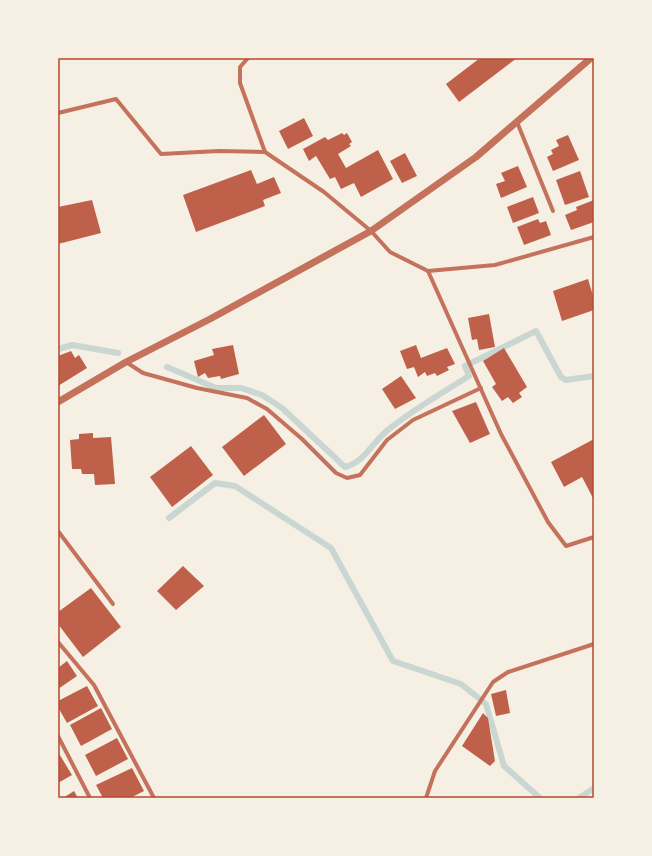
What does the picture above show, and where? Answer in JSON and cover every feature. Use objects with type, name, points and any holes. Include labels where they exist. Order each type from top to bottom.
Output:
[{"type":"street","points":[[248,58],[240,67],[240,83],[265,152]]},
{"type":"street","points":[[58,402],[126,362],[210,320],[371,231],[476,157],[591,58]]},
{"type":"street","points":[[58,113],[116,99],[161,154],[219,151],[265,152],[324,192],[371,231],[390,252],[428,272],[495,265],[594,237]]},
{"type":"street","points":[[517,122],[553,211]]},
{"type":"street","points":[[428,272],[501,434],[548,522],[566,546],[594,537]]},
{"type":"street","points":[[126,362],[143,373],[197,388],[247,398],[267,409],[302,439],[336,473],[348,478],[360,475],[386,440],[413,420],[481,388]]},
{"type":"street","points":[[58,531],[113,604]]},
{"type":"street","points":[[58,642],[94,685],[154,798]]},
{"type":"street","points":[[426,798],[435,771],[493,682],[508,672],[594,644]]},
{"type":"street","points":[[58,736],[90,798]]},
{"type":"building","points":[[480,58],[517,58],[459,102],[446,84]]},
{"type":"building","points":[[304,118],[313,136],[288,149],[279,131]]},
{"type":"building","points":[[342,133],[344,135],[347,133],[352,142],[349,144],[351,146],[338,154],[346,168],[378,150],[393,179],[361,197],[354,183],[341,189],[335,177],[330,179],[316,156],[309,161],[303,149],[325,137],[328,140]]},
{"type":"building","points":[[568,135],[579,160],[553,171],[547,157],[553,154],[551,150],[559,146],[556,140]]},
{"type":"building","points":[[405,153],[417,176],[402,183],[390,161]]},
{"type":"building","points":[[518,166],[527,187],[501,198],[496,184],[505,181],[501,173]]},
{"type":"building","points":[[251,170],[257,184],[274,177],[281,193],[263,200],[265,206],[196,232],[183,195]]},
{"type":"building","points":[[580,171],[589,197],[565,205],[556,180]]},
{"type":"building","points":[[533,197],[539,213],[513,223],[507,207]]},
{"type":"building","points":[[92,200],[101,233],[58,244],[58,207]]},
{"type":"building","points":[[594,200],[594,222],[571,230],[565,215],[577,210],[576,207]]},
{"type":"building","points":[[538,219],[540,223],[546,221],[551,235],[524,245],[517,227]]},
{"type":"building","points":[[588,279],[594,299],[594,310],[562,321],[553,291]]},
{"type":"building","points":[[489,314],[495,347],[479,350],[477,339],[472,340],[468,318]]},
{"type":"building","points":[[233,345],[239,374],[221,379],[220,376],[208,378],[205,373],[198,377],[194,361],[214,355],[212,349]]},
{"type":"building","points":[[416,345],[421,358],[447,348],[455,364],[447,367],[449,370],[437,376],[435,373],[427,376],[425,372],[418,377],[414,367],[407,369],[400,351]]},
{"type":"building","points":[[504,348],[527,387],[519,393],[522,397],[513,403],[508,397],[502,401],[492,387],[496,384],[483,361]]},
{"type":"building","points":[[71,351],[75,358],[79,355],[87,368],[58,386],[58,356]]},
{"type":"building","points":[[401,376],[416,398],[395,409],[382,389]]},
{"type":"building","points":[[476,402],[490,434],[470,443],[452,411]]},
{"type":"building","points":[[264,415],[286,444],[244,476],[222,447]]},
{"type":"building","points":[[93,433],[93,438],[111,437],[115,484],[95,485],[94,474],[82,474],[81,469],[72,469],[70,440],[79,439],[79,434]]},
{"type":"building","points":[[594,439],[594,500],[582,477],[564,487],[551,462]]},
{"type":"building","points":[[191,446],[213,475],[172,507],[150,477]]},
{"type":"building","points":[[183,566],[204,586],[176,610],[157,591]]},
{"type":"building","points":[[91,588],[121,627],[83,657],[58,624],[58,612]]},
{"type":"building","points":[[67,661],[77,676],[58,689],[58,668]]},
{"type":"building","points":[[87,686],[98,706],[67,723],[58,707],[58,701]]},
{"type":"building","points":[[506,690],[510,713],[496,716],[491,694]]},
{"type":"building","points":[[101,708],[112,729],[81,746],[70,725]]},
{"type":"building","points":[[483,713],[488,718],[495,761],[490,766],[462,746]]},
{"type":"building","points":[[117,738],[128,759],[96,776],[85,755]]},
{"type":"building","points":[[58,752],[72,775],[58,783]]},
{"type":"building","points":[[132,768],[144,791],[130,798],[103,798],[96,785]]},
{"type":"building","points":[[74,791],[78,798],[63,798]]},
{"type":"waterway","points":[[167,367],[216,388],[241,388],[262,395],[282,408],[345,467],[358,461],[383,434],[399,422],[428,401],[469,376],[465,366],[536,331],[561,377],[566,380],[594,376]]},
{"type":"waterway","points":[[58,349],[72,345],[118,353]]},
{"type":"waterway","points":[[169,518],[215,483],[235,486],[331,548],[393,661],[461,684],[486,704],[504,766],[540,798]]},
{"type":"waterway","points":[[579,798],[594,788]]}]
